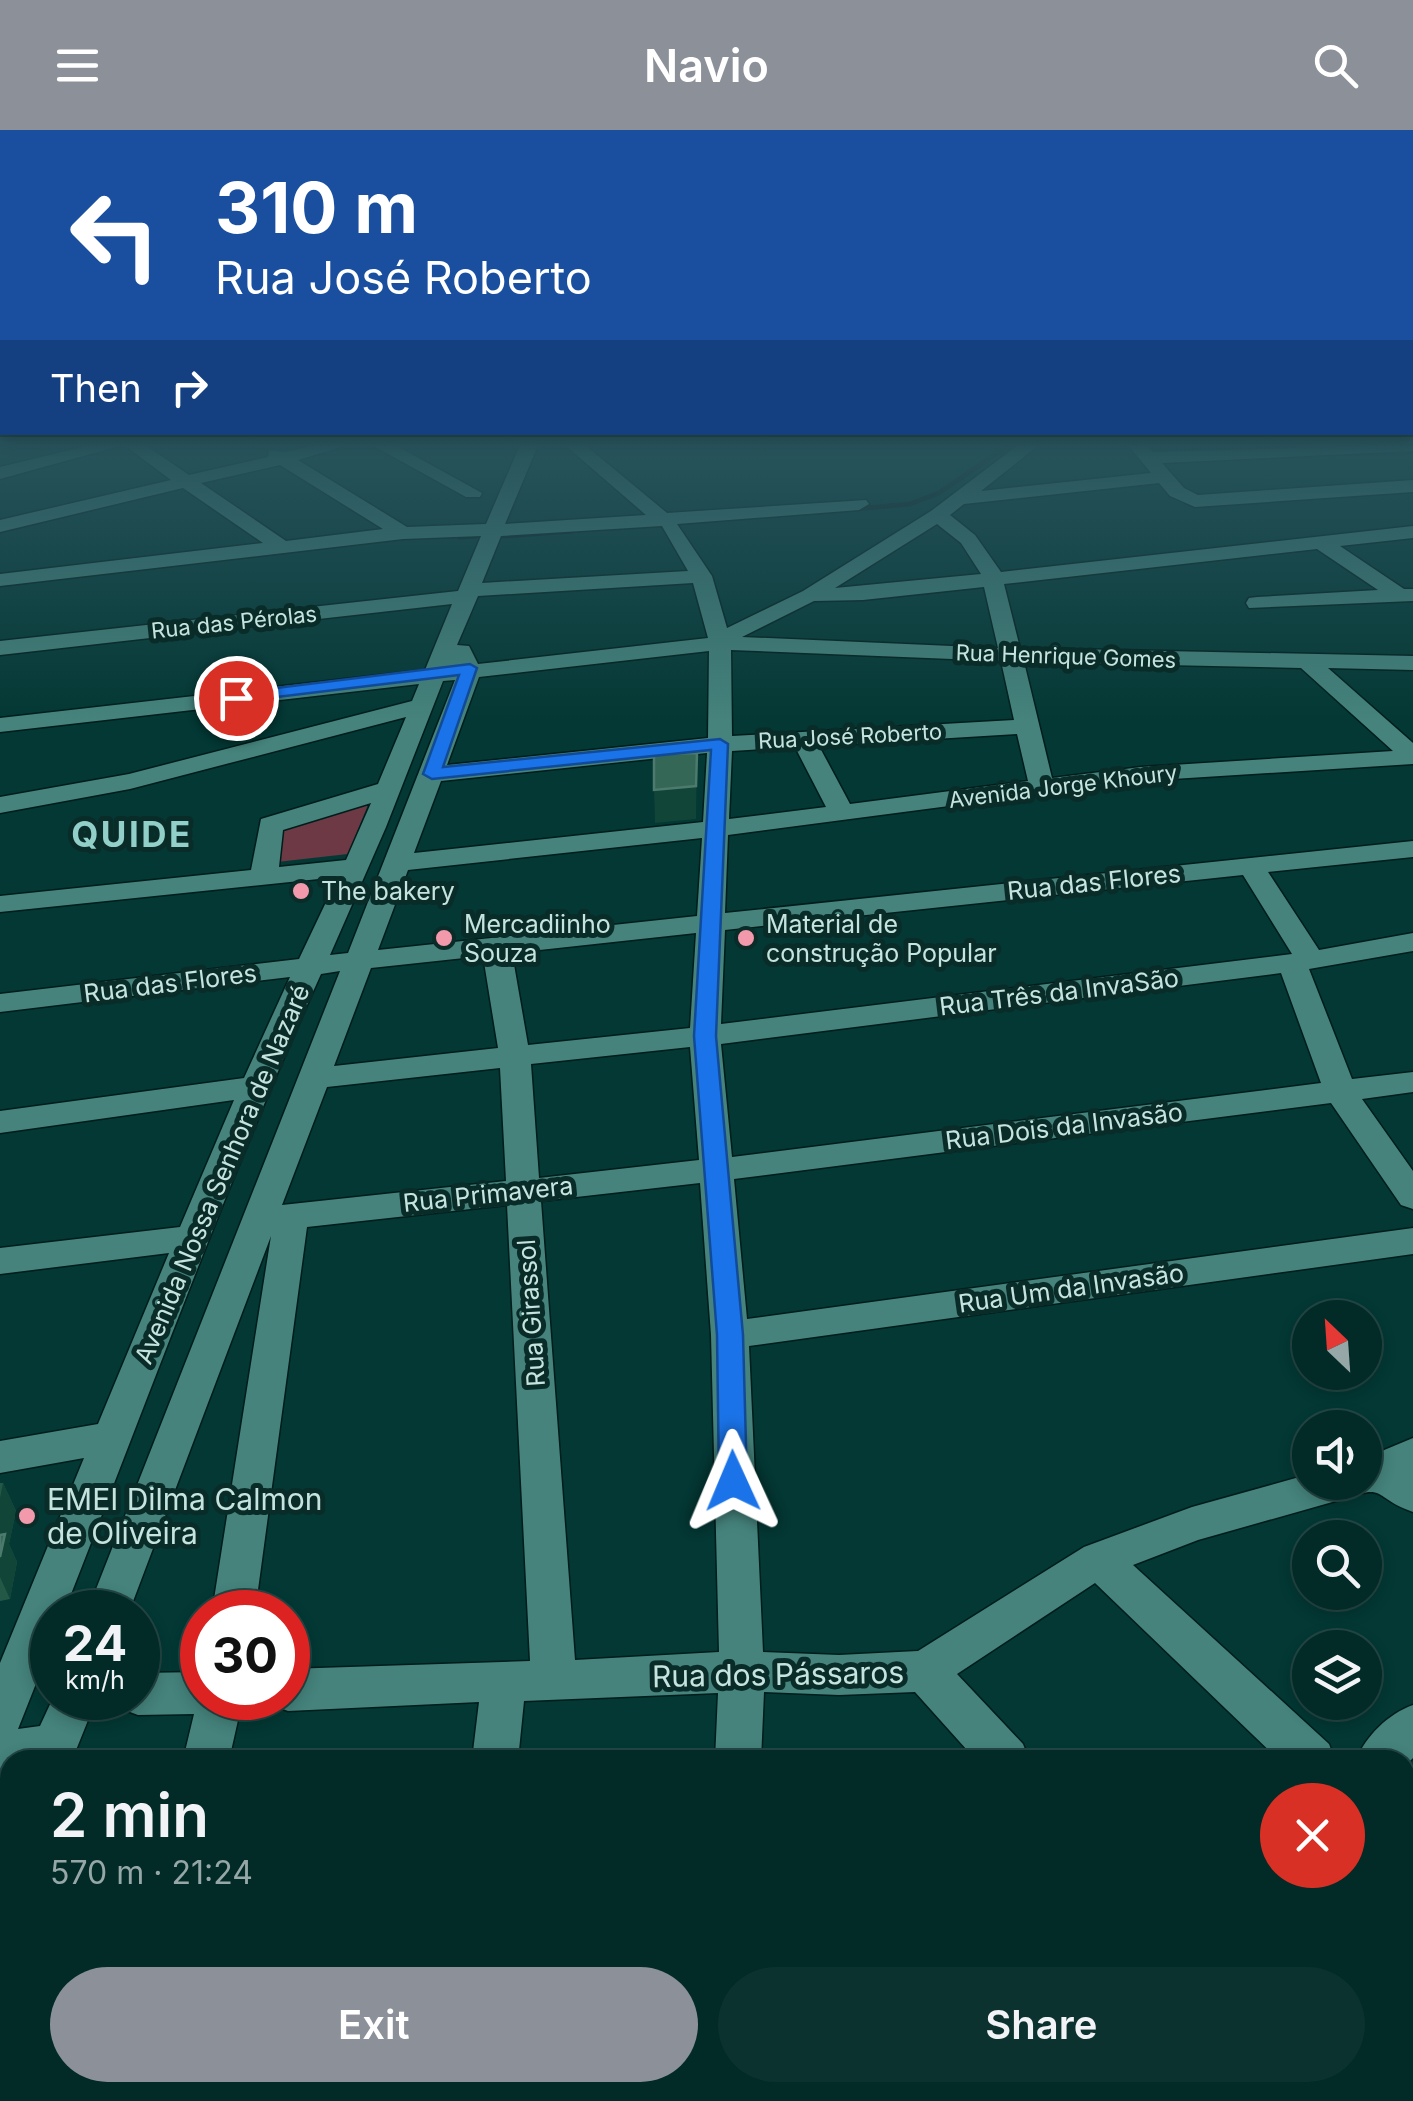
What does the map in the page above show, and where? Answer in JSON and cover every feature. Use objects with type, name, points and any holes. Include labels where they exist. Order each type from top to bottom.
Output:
[{"type":"street","points":[[267,537],[279,545]]},
{"type":"street","points":[[0,580],[362,537]]},
{"type":"street","name":"Avenida Nossa Senhora de Nazaré","points":[[0,1718],[192,1238],[389,790],[490,537]]},
{"type":"street","points":[[675,537],[702,576],[720,643],[720,744],[705,1036],[730,1335],[742,1671],[738,1750]]},
{"type":"street","points":[[720,643],[748,623],[810,595],[900,537]]},
{"type":"street","points":[[969,537],[994,578],[1042,787]]},
{"type":"street","points":[[810,595],[862,594],[1372,537]]},
{"type":"street","points":[[1322,543],[1407,595]]},
{"type":"street","name":"Rua das Pérolas","points":[[0,648],[469,592],[702,576]]},
{"type":"street","points":[[1257,603],[1407,595]]},
{"type":"street","points":[[449,632],[470,668]]},
{"type":"street","name":"Rua Henrique Gomes","points":[[0,725],[470,668],[720,643],[1012,655],[1413,664]]},
{"type":"street","points":[[1309,662],[1413,756]]},
{"type":"street","name":"Avenida Nossa Senhora de Nazaré","points":[[117,1590],[275,1218],[314,1078],[363,960],[470,668]]},
{"type":"street","points":[[0,805],[130,780],[420,706]]},
{"type":"street","name":"Rua José Roberto","points":[[432,774],[720,744],[1029,726]]},
{"type":"street","points":[[803,739],[842,813]]},
{"type":"street","name":"Avenida Jorge Khoury","points":[[397,863],[714,829],[1141,774],[1413,756]]},
{"type":"street","points":[[264,878],[270,825],[389,790]]},
{"type":"street","name":"Rua das Flores","points":[[0,1003],[363,960],[1413,849]]},
{"type":"street","points":[[1250,865],[1301,961],[1340,1094],[1413,1197]]},
{"type":"street","points":[[0,904],[355,868]]},
{"type":"street","name":"Rua Três da InvaSão","points":[[314,1078],[705,1036],[1301,961],[1413,942]]},
{"type":"street","name":"Rua Girassol","points":[[496,946],[515,1057],[554,1682]]},
{"type":"street","name":"Rua Dois da Invasão","points":[[716,1170],[1413,1082]]},
{"type":"street","points":[[0,1122],[256,1087]]},
{"type":"street","name":"Rua Primavera","points":[[275,1218],[716,1170]]},
{"type":"street","points":[[235,1590],[275,1218]]},
{"type":"street","points":[[0,1261],[192,1238]]},
{"type":"street","name":"Rua Um da Invasão","points":[[730,1335],[1413,1240]]},
{"type":"street","points":[[0,1457],[114,1438]]},
{"type":"street","points":[[1382,1476],[1413,1496]]},
{"type":"street","name":"Rua dos Pássaros","points":[[310,1689],[504,1680],[554,1682],[742,1671],[839,1676],[925,1671],[1068,1576],[1099,1560],[1192,1524],[1292,1495]]},
{"type":"street","points":[[1099,1560],[1301,1750]]},
{"type":"street","points":[[925,1671],[997,1750]]},
{"type":"street","points":[[496,1750],[504,1680]]},
{"type":"street","points":[[52,1750],[65,1720]]},
{"type":"street","points":[[208,1750],[215,1720]]},
{"type":"street","points":[[1389,1750],[1413,1726]]},
{"type":"shaded area","points":[[370,800],[348,854],[277,862],[282,826]]},
{"type":"building","points":[[697,753],[696,786],[654,790],[654,754]]},
{"type":"place","name":"The bakery","points":[[301,891]]},
{"type":"place","name":"Mercadiinho Souza","points":[[444,938]]},
{"type":"place","name":"Material de construção Popular","points":[[746,938]]},
{"type":"place","name":"EMEI Dilma Calmon de Oliveira","points":[[27,1516]]},
{"type":"district","name":"QUIDE","points":[[132,834]]},
{"type":"route","points":[[236,698],[470,668],[432,774],[720,744],[705,1036],[730,1335],[733,1481]]}]
